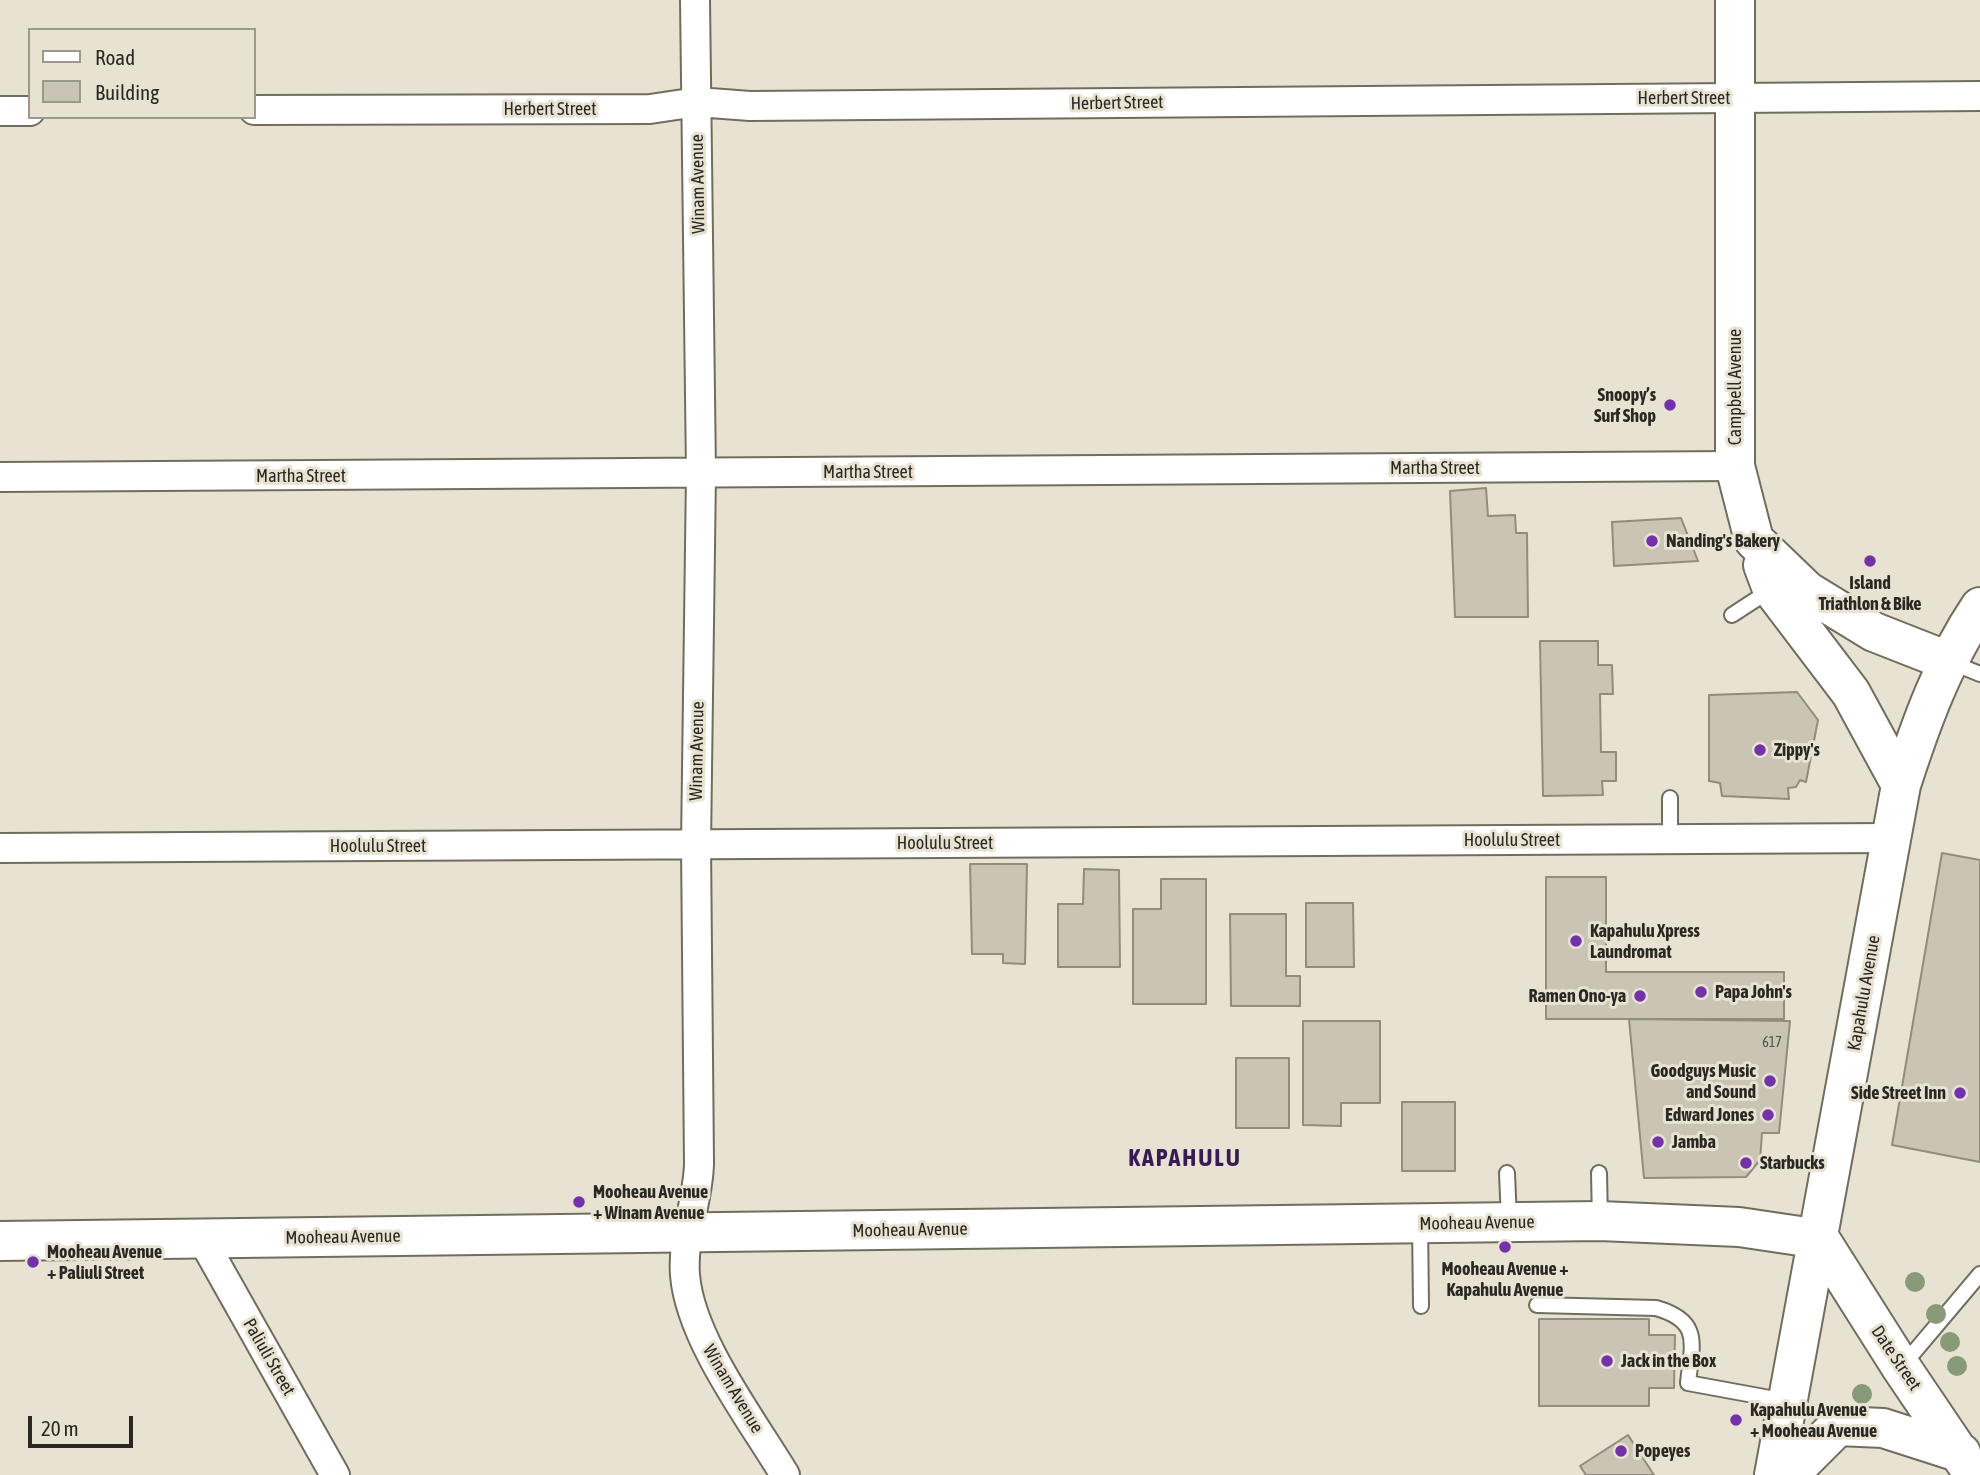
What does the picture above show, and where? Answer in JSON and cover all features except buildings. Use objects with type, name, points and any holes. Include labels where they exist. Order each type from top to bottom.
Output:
[{"type":"street","name":"Winam Avenue","points":[[695,0],[701,473],[696,845],[699,1192],[690,1233],[685,1276],[701,1335],[785,1475]]},
{"type":"street","name":"Campbell Avenue","points":[[1735,0],[1735,466],[1754,540],[1772,589],[1851,694],[1900,785]]},
{"type":"street","name":"Herbert Street","points":[[256,110],[650,109],[697,103],[764,106],[1980,96]]},
{"type":"street","points":[[0,111],[28,111]]},
{"type":"street","name":"Martha Street","points":[[0,477],[1735,466]]},
{"type":"street","points":[[1754,540],[1807,591],[1874,632],[1964,668]]},
{"type":"street","name":"Kapahulu Avenue","points":[[1774,1475],[1900,785],[1923,717],[1964,668],[1980,607]]},
{"type":"street","name":"Hoolulu Street","points":[[0,848],[1889,838]]},
{"type":"street","name":"Mooheau Avenue","points":[[0,1241],[1600,1221],[1739,1227],[1819,1239]]},
{"type":"street","name":"Paliuli Street","points":[[202,1239],[335,1475]]},
{"type":"street","name":"Date Street","points":[[1819,1239],[1900,1367],[1968,1464]]},
{"type":"street","points":[[1789,1475],[1838,1426],[1883,1428],[1968,1464]]},
{"type":"lane","points":[[1732,615],[1772,589]]},
{"type":"lane","points":[[1670,798],[1670,839]]},
{"type":"lane","points":[[1507,1173],[1509,1223]]},
{"type":"lane","points":[[1599,1173],[1600,1221]]},
{"type":"lane","points":[[1420,1223],[1421,1306]]},
{"type":"lane","points":[[1900,1367],[1980,1275]]},
{"type":"lane","points":[[1537,1305],[1656,1308],[1680,1316],[1692,1336],[1688,1383],[1786,1401]]},
{"type":"place","name":"Snoopy’s Surf Shop","points":[[1670,405]]},
{"type":"place","name":"Nanding's Bakery","points":[[1652,541]]},
{"type":"place","name":"Island Triathlon & Bike","points":[[1870,561]]},
{"type":"place","name":"Zippy's","points":[[1760,750]]},
{"type":"place","name":"Kapahulu Xpress Laundromat","points":[[1576,941]]},
{"type":"place","name":"Papa John's","points":[[1701,992]]},
{"type":"place","name":"Ramen Ono-ya","points":[[1640,996]]},
{"type":"place","name":"Goodguys Music and Sound","points":[[1770,1081]]},
{"type":"place","name":"Side Street Inn","points":[[1960,1093]]},
{"type":"place","name":"Edward Jones","points":[[1768,1115]]},
{"type":"place","name":"Jamba","points":[[1658,1142]]},
{"type":"place","name":"Starbucks","points":[[1746,1163]]},
{"type":"place","name":"Mooheau Avenue + Winam Avenue","points":[[579,1202]]},
{"type":"place","name":"Mooheau Avenue + Kapahulu Avenue","points":[[1505,1247]]},
{"type":"place","name":"Mooheau Avenue + Paliuli Street","points":[[33,1262]]},
{"type":"place","name":"Jack in the Box","points":[[1607,1361]]},
{"type":"place","name":"Kapahulu Avenue + Mooheau Avenue","points":[[1736,1420]]},
{"type":"place","name":"Popeyes","points":[[1621,1451]]},
{"type":"district","name":"KAPAHULU","points":[[1185,1158]]}]
